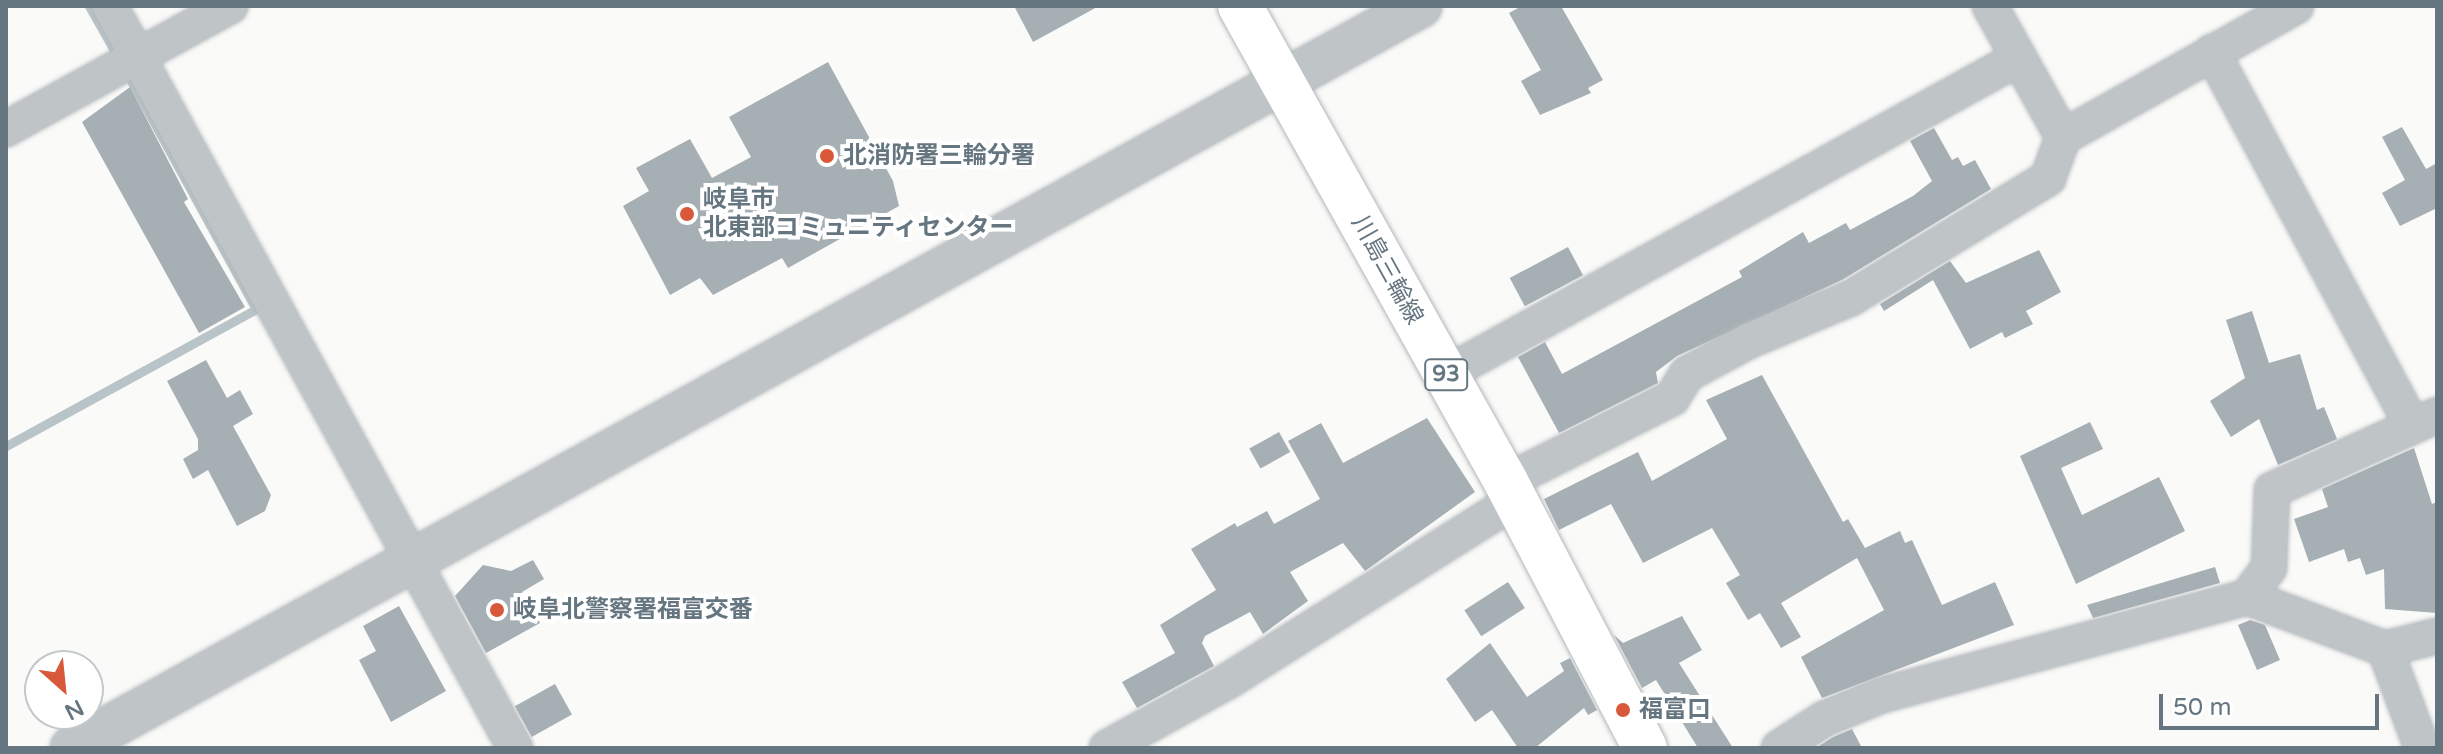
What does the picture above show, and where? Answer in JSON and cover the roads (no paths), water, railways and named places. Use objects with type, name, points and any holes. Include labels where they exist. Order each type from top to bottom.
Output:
[{"type":"main road","name":"川島三輪線","points":[[1240,6],[1510,491],[1645,748]]},
{"type":"street","points":[[110,6],[128,63],[515,748]]},
{"type":"street","points":[[6,129],[230,6]]},
{"type":"street","points":[[72,748],[1420,6]]},
{"type":"street","points":[[1990,6],[2063,137]]},
{"type":"street","points":[[1107,748],[1228,681],[1510,491],[1672,398],[1687,374],[1748,341],[1851,298],[2048,178],[2063,137],[2296,6]]},
{"type":"street","points":[[2212,52],[2424,420],[2272,490],[2269,568],[2247,597]]},
{"type":"street","points":[[1446,374],[2019,58]]},
{"type":"street","points":[[1779,748],[1824,719],[1882,695],[2247,597],[2385,649],[2437,636]]},
{"type":"street","points":[[2385,649],[2422,748]]},
{"type":"waterway","points":[[89,6],[119,59]]},
{"type":"waterway","points":[[6,446],[256,309],[126,72]]},
{"type":"place","name":"北消防署三輪分署","points":[[827,156]]},
{"type":"place","name":"岐阜市 北東部コミュニティセンター","points":[[687,214]]},
{"type":"place","name":"岐阜北警察署福富交番","points":[[497,610]]},
{"type":"place","name":"福富口","points":[[1623,710]]}]
